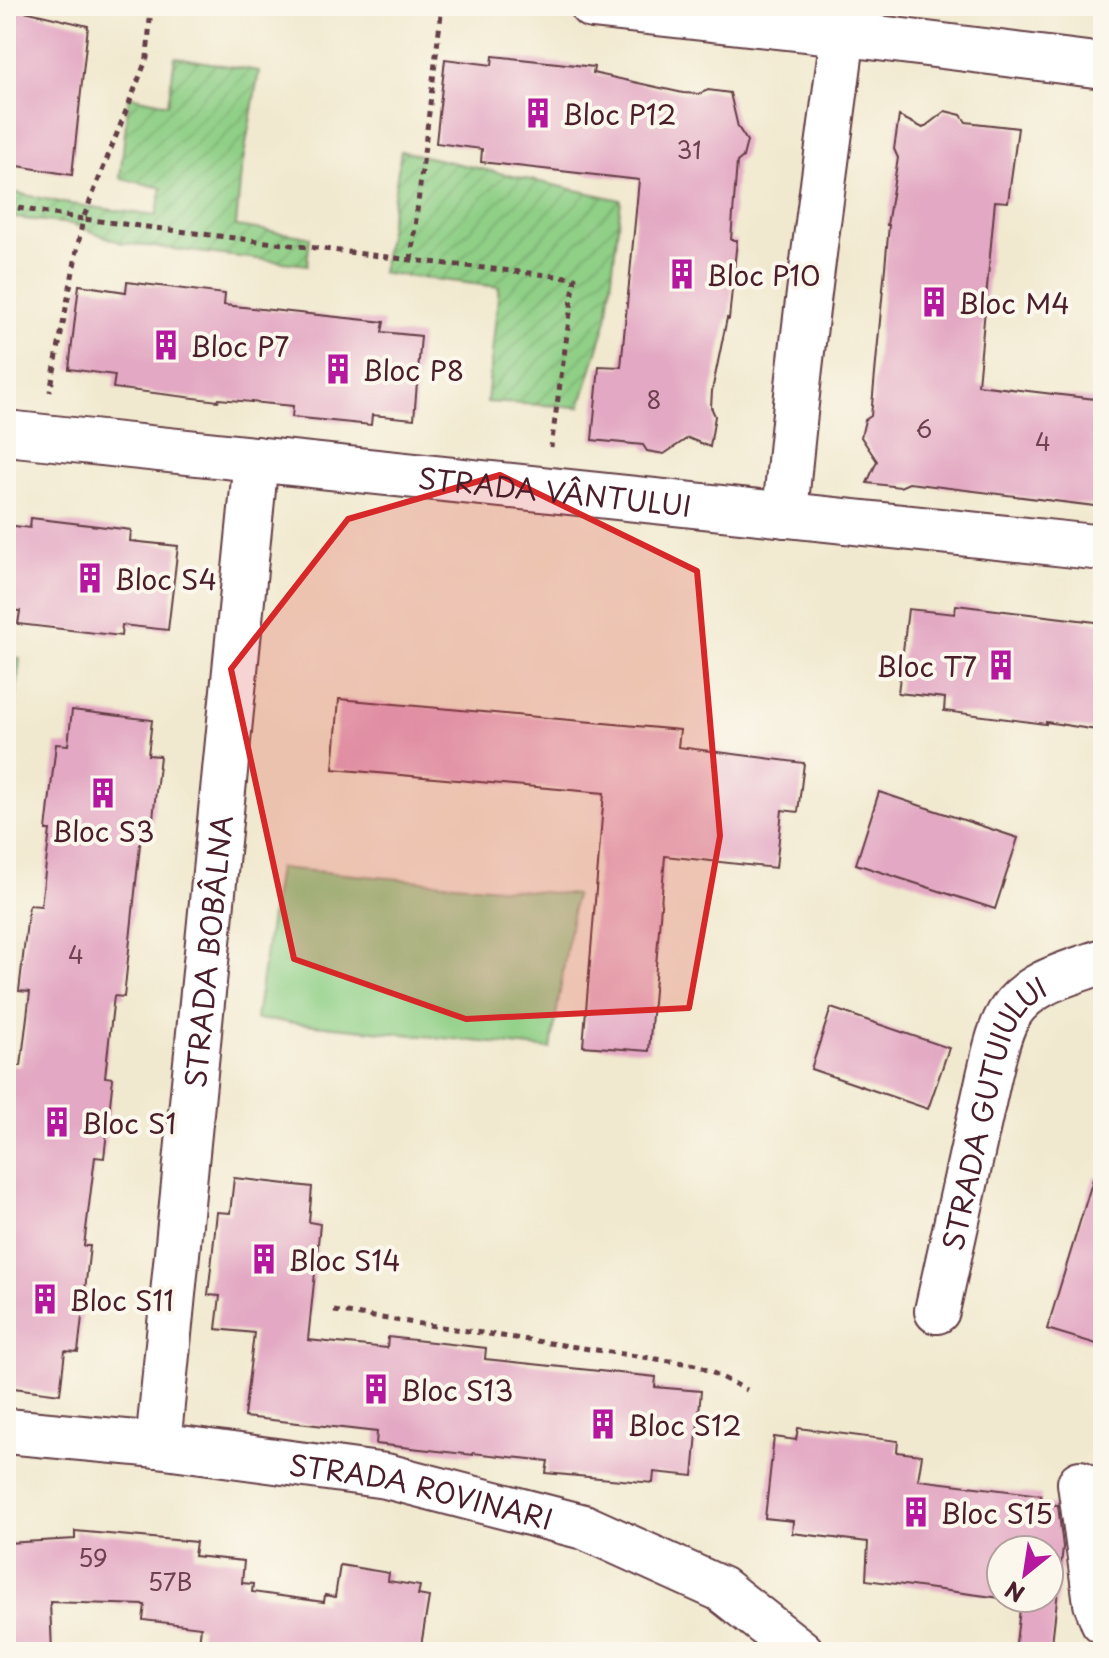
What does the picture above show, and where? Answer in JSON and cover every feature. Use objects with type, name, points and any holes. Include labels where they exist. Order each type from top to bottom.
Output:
[{"type":"street","points":[[592,6],[1103,66]]},
{"type":"street","points":[[785,515],[792,434],[843,34]]},
{"type":"street","name":"STRADA VÂNTULUI","points":[[24,434],[1103,548]]},
{"type":"street","name":"STRADA BOBÂLNA","points":[[158,1445],[256,459]]},
{"type":"street","name":"STRADA GUTUIULUI","points":[[937,1311],[997,1043],[1011,1011],[1032,989],[1103,961]]},
{"type":"street","name":"STRADA ROVINARI","points":[[6,1431],[158,1445],[386,1476],[584,1527],[721,1589],[801,1652]]},
{"type":"street","points":[[1080,1483],[1096,1603],[1103,1621]]},
{"type":"path","points":[[24,434],[83,219],[147,58],[151,6]]},
{"type":"path","points":[[411,260],[442,6]]},
{"type":"path","points":[[6,206],[83,219],[575,278],[546,489]]},
{"type":"path","points":[[334,1311],[697,1365],[747,1390]]},
{"type":"highlighted area","points":[[500,475],[697,571],[720,836],[689,1008],[466,1019],[294,959],[231,669],[348,519]]},
{"type":"green space","points":[[175,57],[259,71],[241,172],[236,226],[310,237],[307,265],[122,243],[72,224],[6,217],[6,191],[156,216],[162,188],[120,178],[129,96],[168,104]]},
{"type":"green space","points":[[401,151],[621,200],[607,319],[580,407],[487,402],[499,287],[382,273]]},
{"type":"green space","points":[[6,656],[20,658],[6,792]]},
{"type":"green space","points":[[278,868],[575,895],[551,1049],[256,1019]]},
{"type":"building","points":[[12,8],[88,26],[72,175],[6,164],[6,63]]},
{"type":"building","points":[[493,56],[594,67],[593,73],[683,93],[699,94],[708,90],[730,93],[738,127],[747,141],[743,157],[737,162],[731,240],[737,240],[729,319],[712,391],[711,407],[715,416],[710,447],[688,438],[664,454],[647,451],[643,445],[592,440],[599,366],[621,367],[639,180],[481,162],[482,149],[436,143],[445,59],[492,65]]},
{"type":"building","points":[[945,111],[961,115],[966,122],[1018,128],[1008,202],[995,201],[978,385],[1103,400],[1103,507],[909,483],[900,487],[867,483],[877,461],[861,437],[865,420],[871,416],[887,225],[898,158],[894,149],[899,116],[923,128]]},
{"type":"building","points":[[127,282],[225,294],[224,305],[384,322],[382,332],[421,336],[414,419],[372,415],[371,425],[292,417],[293,406],[218,401],[113,388],[115,375],[69,369],[79,285],[126,292]]},
{"type":"building","name":"Bloc S4","points":[[31,518],[131,530],[130,541],[178,546],[168,630],[122,625],[121,636],[18,624],[20,611],[6,610],[6,525],[30,528]]},
{"type":"building","name":"Bloc T7","points":[[956,605],[1103,623],[1103,731],[944,711],[945,698],[898,693],[908,609],[955,614]]},
{"type":"building","points":[[339,699],[680,730],[678,747],[804,763],[798,812],[782,810],[776,868],[665,856],[649,1051],[583,1046],[604,793],[333,769]]},
{"type":"building","points":[[72,710],[152,720],[148,755],[160,756],[151,836],[141,835],[124,997],[114,996],[105,1077],[113,1078],[104,1158],[95,1157],[84,1246],[90,1246],[78,1352],[65,1351],[60,1394],[6,1387],[6,1092],[9,1066],[21,1066],[30,992],[19,991],[29,905],[41,906],[56,744],[68,745]]},
{"type":"building","points":[[879,792],[1018,838],[995,909],[856,864]]},
{"type":"building","points":[[831,1008],[949,1048],[928,1109],[811,1069]]},
{"type":"building","points":[[1094,1176],[1103,1178],[1103,1346],[1047,1329]]},
{"type":"building","points":[[234,1178],[312,1187],[309,1222],[320,1224],[308,1340],[387,1348],[388,1337],[486,1348],[485,1359],[656,1377],[655,1387],[701,1391],[693,1476],[654,1472],[653,1483],[546,1473],[548,1461],[376,1444],[377,1432],[244,1417],[254,1333],[216,1329],[220,1296],[208,1295],[217,1212],[230,1213]]},
{"type":"building","name":"Bloc S15","points":[[798,1428],[898,1441],[897,1452],[922,1455],[918,1480],[1041,1495],[1040,1504],[1058,1505],[1061,1534],[985,1534],[985,1596],[866,1580],[868,1542],[792,1533],[793,1521],[765,1518],[774,1437],[796,1440]]},
{"type":"building","points":[[75,1531],[196,1542],[194,1556],[244,1561],[242,1583],[253,1584],[252,1592],[324,1602],[325,1595],[335,1597],[340,1565],[389,1573],[388,1581],[420,1586],[418,1595],[429,1597],[420,1652],[198,1652],[201,1627],[143,1620],[145,1605],[50,1602],[52,1652],[10,1652],[6,1543],[75,1539]]},
{"type":"building","name":"Bloc S15","points":[[1019,1614],[1055,1614],[1051,1652],[1015,1652]]},
{"type":"place","name":"Bloc P12","points":[[538,113]]},
{"type":"place","name":"Bloc P10","points":[[682,274]]},
{"type":"place","name":"Bloc M4","points":[[934,302]]},
{"type":"place","name":"Bloc P7","points":[[166,345]]},
{"type":"place","name":"Bloc P8","points":[[338,369]]},
{"type":"place","name":"Bloc S4","points":[[90,578]]},
{"type":"place","name":"Bloc T7","points":[[1001,665]]},
{"type":"place","name":"Bloc S3","points":[[103,793]]},
{"type":"place","name":"Bloc S1","points":[[57,1122]]},
{"type":"place","name":"Bloc S14","points":[[264,1259]]},
{"type":"place","name":"Bloc S11","points":[[45,1299]]},
{"type":"place","name":"Bloc S13","points":[[376,1389]]},
{"type":"place","name":"Bloc S12","points":[[603,1424]]},
{"type":"place","name":"Bloc S15","points":[[916,1512]]}]
